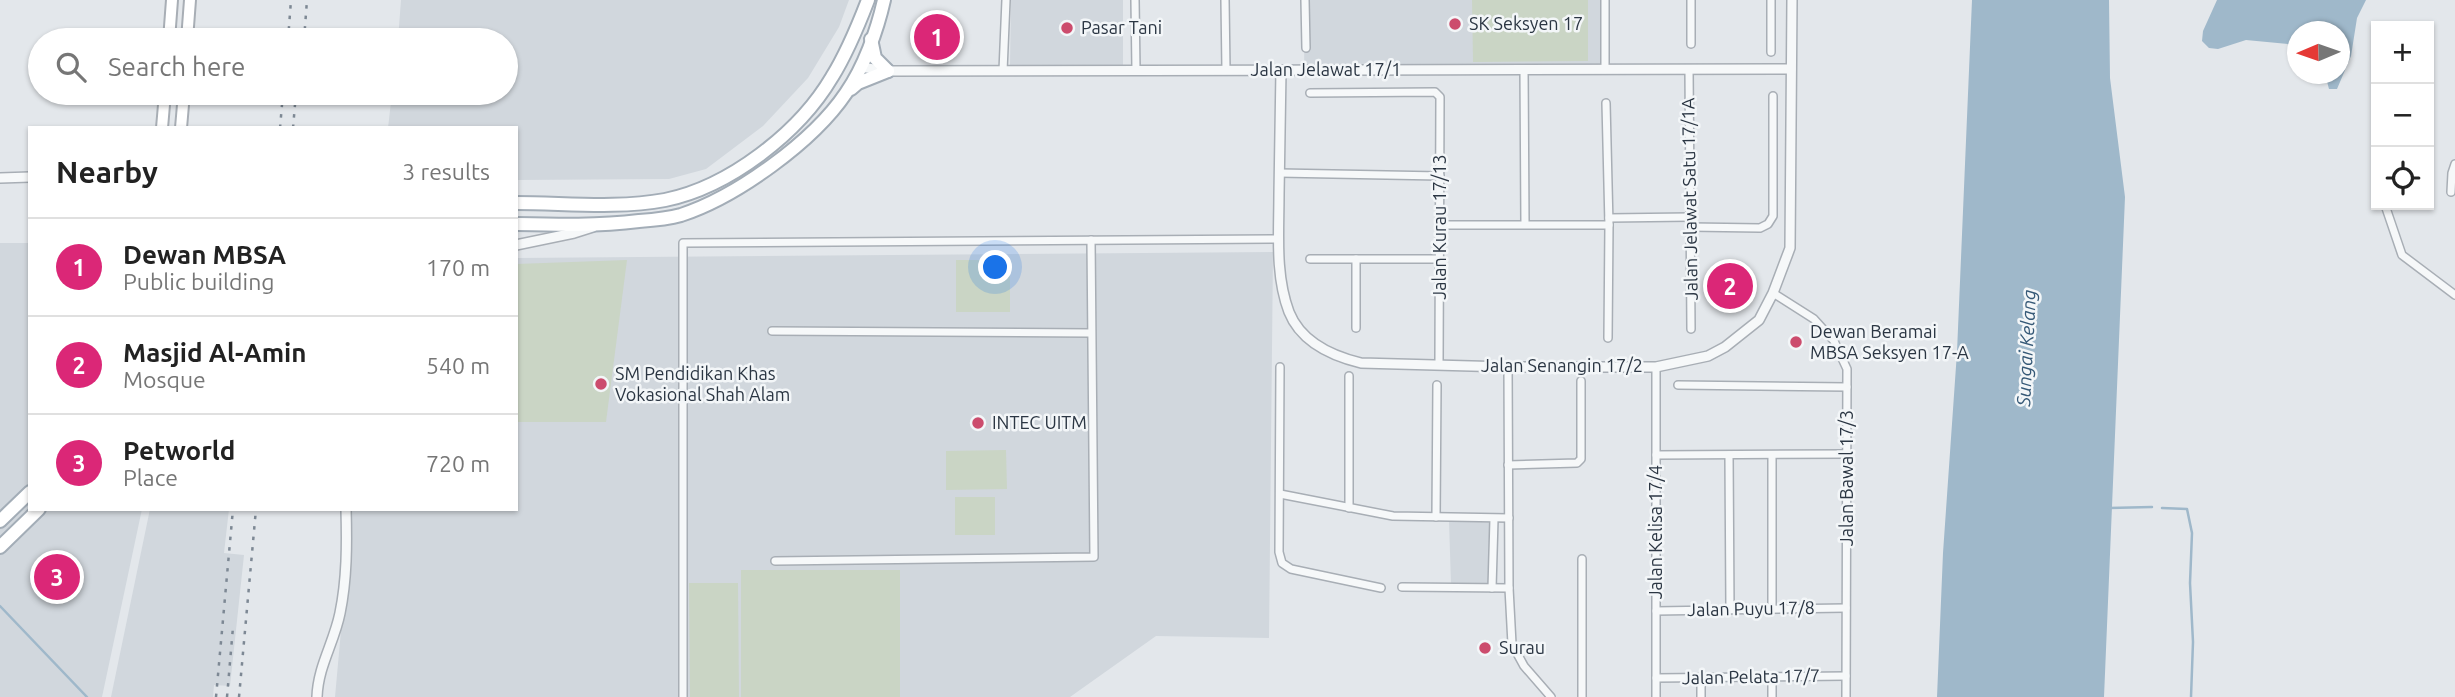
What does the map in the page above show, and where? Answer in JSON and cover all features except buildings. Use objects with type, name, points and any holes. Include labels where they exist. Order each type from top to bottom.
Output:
[{"type":"main road","points":[[170,28],[172,0]]},
{"type":"main road","points":[[188,28],[190,0]]},
{"type":"main road","points":[[833,77],[868,0]]},
{"type":"main road","points":[[848,91],[860,67],[884,0]]},
{"type":"main road","points":[[522,224],[600,225],[680,215],[742,187],[796,146],[858,83],[888,71],[875,58],[871,39]]},
{"type":"main road","points":[[518,203],[595,205],[665,200],[703,188],[734,173],[772,145],[797,122],[833,77],[842,70],[860,67]]},
{"type":"main road","points":[[162,126],[163,105]]},
{"type":"main road","points":[[181,126],[183,105]]},
{"type":"main road","points":[[595,205],[604,214],[624,223]]},
{"type":"main road","points":[[0,522],[28,494]]},
{"type":"main road","points":[[0,547],[37,511]]},
{"type":"street","points":[[1003,71],[1006,0]]},
{"type":"street","points":[[1135,0],[1136,70]]},
{"type":"street","points":[[1225,0],[1226,70]]},
{"type":"street","points":[[1306,0],[1306,48]]},
{"type":"street","points":[[1605,0],[1605,69]]},
{"type":"street","points":[[1691,0],[1691,44]]},
{"type":"street","points":[[1771,0],[1771,52]]},
{"type":"street","name":"Jalan Senangin 17/2","points":[[1280,70],[1279,270],[1290,314],[1302,332],[1320,348],[1338,358],[1361,363],[1656,367],[1709,356],[1759,320],[1773,293],[1790,248],[1792,0]]},
{"type":"street","name":"Jalan Jelawat 17/1","points":[[860,67],[888,71],[1791,69]]},
{"type":"street","points":[[1524,69],[1525,224]]},
{"type":"street","name":"Jalan Jelawat Satu 17/1A","points":[[1689,69],[1692,328]]},
{"type":"street","name":"Jalan Kurau 17/13","points":[[1310,93],[1435,92],[1440,97],[1439,364]]},
{"type":"street","points":[[1690,228],[1760,228],[1768,224],[1773,216],[1773,96]]},
{"type":"street","points":[[1606,103],[1608,338]]},
{"type":"street","points":[[2451,192],[2455,164]]},
{"type":"street","points":[[1279,173],[1440,176]]},
{"type":"street","points":[[0,178],[28,177]]},
{"type":"street","points":[[2387,210],[2402,255],[2455,295]]},
{"type":"street","points":[[1440,225],[1690,218]]},
{"type":"street","points":[[518,245],[531,232],[522,224]]},
{"type":"street","points":[[518,245],[600,225]]},
{"type":"street","points":[[683,697],[683,243],[1279,239]]},
{"type":"street","points":[[775,561],[1094,557],[1091,240]]},
{"type":"street","points":[[1310,259],[1440,259]]},
{"type":"street","points":[[1356,259],[1356,328]]},
{"type":"street","name":"Jalan Bawal 17/3","points":[[1773,293],[1814,319],[1834,341],[1847,369],[1846,697]]},
{"type":"street","points":[[772,331],[1091,333]]},
{"type":"street","points":[[1280,367],[1279,552],[1282,563],[1292,569],[1381,588]]},
{"type":"street","points":[[1508,367],[1509,588],[1512,644],[1524,666],[1551,697]]},
{"type":"street","name":"Jalan Kelisa 17/4","points":[[1656,367],[1656,697]]},
{"type":"street","points":[[1349,376],[1349,508]]},
{"type":"street","points":[[1508,465],[1577,463],[1581,459],[1581,381]]},
{"type":"street","points":[[1436,517],[1437,385]]},
{"type":"street","points":[[1678,385],[1847,387]]},
{"type":"street","points":[[1656,455],[1847,454]]},
{"type":"street","points":[[1729,455],[1730,608]]},
{"type":"street","points":[[1772,455],[1772,608]]},
{"type":"street","points":[[1280,494],[1392,516],[1509,518]]},
{"type":"street","points":[[317,697],[317,678],[340,615],[345,566],[346,511]]},
{"type":"street","points":[[1492,588],[1494,519]]},
{"type":"street","points":[[1581,559],[1581,697]]},
{"type":"street","points":[[1402,587],[1509,588]]},
{"type":"street","name":"Jalan Puyu 17/8","points":[[1656,611],[1846,608]]},
{"type":"street","name":"Jalan Pelata 17/7","points":[[1656,678],[1846,676]]},
{"type":"street","points":[[1772,678],[1772,697]]},
{"type":"street","points":[[1701,679],[1701,697]]},
{"type":"shaded area","points":[[401,0],[849,0],[839,27],[808,78],[763,126],[706,169],[669,179],[518,180],[518,126],[388,126],[391,105],[518,105],[518,28],[399,28]]},
{"type":"shaded area","points":[[1011,0],[1123,0],[1123,65],[1010,65]]},
{"type":"shaded area","name":"SK Seksyen 17","points":[[1305,0],[1605,0],[1605,69],[1304,70]]},
{"type":"shaded area","points":[[0,243],[28,243],[28,511],[142,511],[102,697],[0,697]]},
{"type":"shaded area","name":"INTEC UITM","points":[[1273,252],[1269,638],[1156,636],[1070,697],[335,697],[352,511],[518,511],[518,258]]},
{"type":"shaded area","points":[[150,511],[229,511],[224,553],[244,555],[230,686],[214,685],[213,697],[111,697]]},
{"type":"shaded area","points":[[1449,521],[1490,522],[1489,584],[1451,584]]},
{"type":"green space","points":[[1472,0],[1588,0],[1588,61],[1473,62]]},
{"type":"green space","points":[[627,260],[606,422],[518,422],[518,264]]},
{"type":"green space","points":[[956,260],[1010,260],[1010,312],[956,312]]},
{"type":"green space","points":[[1006,450],[1007,489],[946,490],[946,451]]},
{"type":"green space","points":[[955,497],[995,497],[995,535],[955,535]]},
{"type":"green space","points":[[741,570],[900,570],[900,697],[741,697]]},
{"type":"green space","points":[[689,583],[738,583],[739,697],[690,697]]},
{"type":"water","name":"Sungai Kelang","points":[[1972,0],[2109,0],[2110,78],[2125,197],[2104,697],[1937,697],[1943,553],[1957,352]]},
{"type":"water","points":[[2217,0],[2366,0],[2357,18],[2350,58],[2350,21],[2287,21],[2287,44],[2246,40],[2218,49],[2209,48],[2202,41],[2203,31]]},
{"type":"water","points":[[2328,84],[2339,84],[2337,89],[2329,89]]},
{"type":"waterway","points":[[2109,508],[2152,507]]},
{"type":"waterway","points":[[2162,508],[2187,509],[2192,533],[2191,697]]},
{"type":"waterway","points":[[0,606],[87,697]]},
{"type":"railway","points":[[289,28],[291,0]]},
{"type":"railway","points":[[305,28],[307,0]]},
{"type":"railway","points":[[280,126],[282,105]]},
{"type":"railway","points":[[293,126],[295,105]]},
{"type":"railway","points":[[216,697],[233,511]]},
{"type":"railway","points":[[239,697],[256,511]]},
{"type":"railway","points":[[227,697],[233,627]]},
{"type":"place","name":"SK Seksyen 17","points":[[1455,24]]},
{"type":"place","name":"Pasar Tani","points":[[1067,28]]},
{"type":"place","name":"Dewan MBSA","points":[[937,37]]},
{"type":"place","name":"Masjid Al-Amin","points":[[1730,286]]},
{"type":"place","name":"Dewan Beramai MBSA Seksyen 17-A","points":[[1796,342]]},
{"type":"place","name":"SM Pendidikan Khas Vokasional Shah Alam","points":[[601,384]]},
{"type":"place","name":"INTEC UITM","points":[[978,423]]},
{"type":"place","name":"Petworld","points":[[57,577]]},
{"type":"place","name":"Surau","points":[[1485,648]]}]
